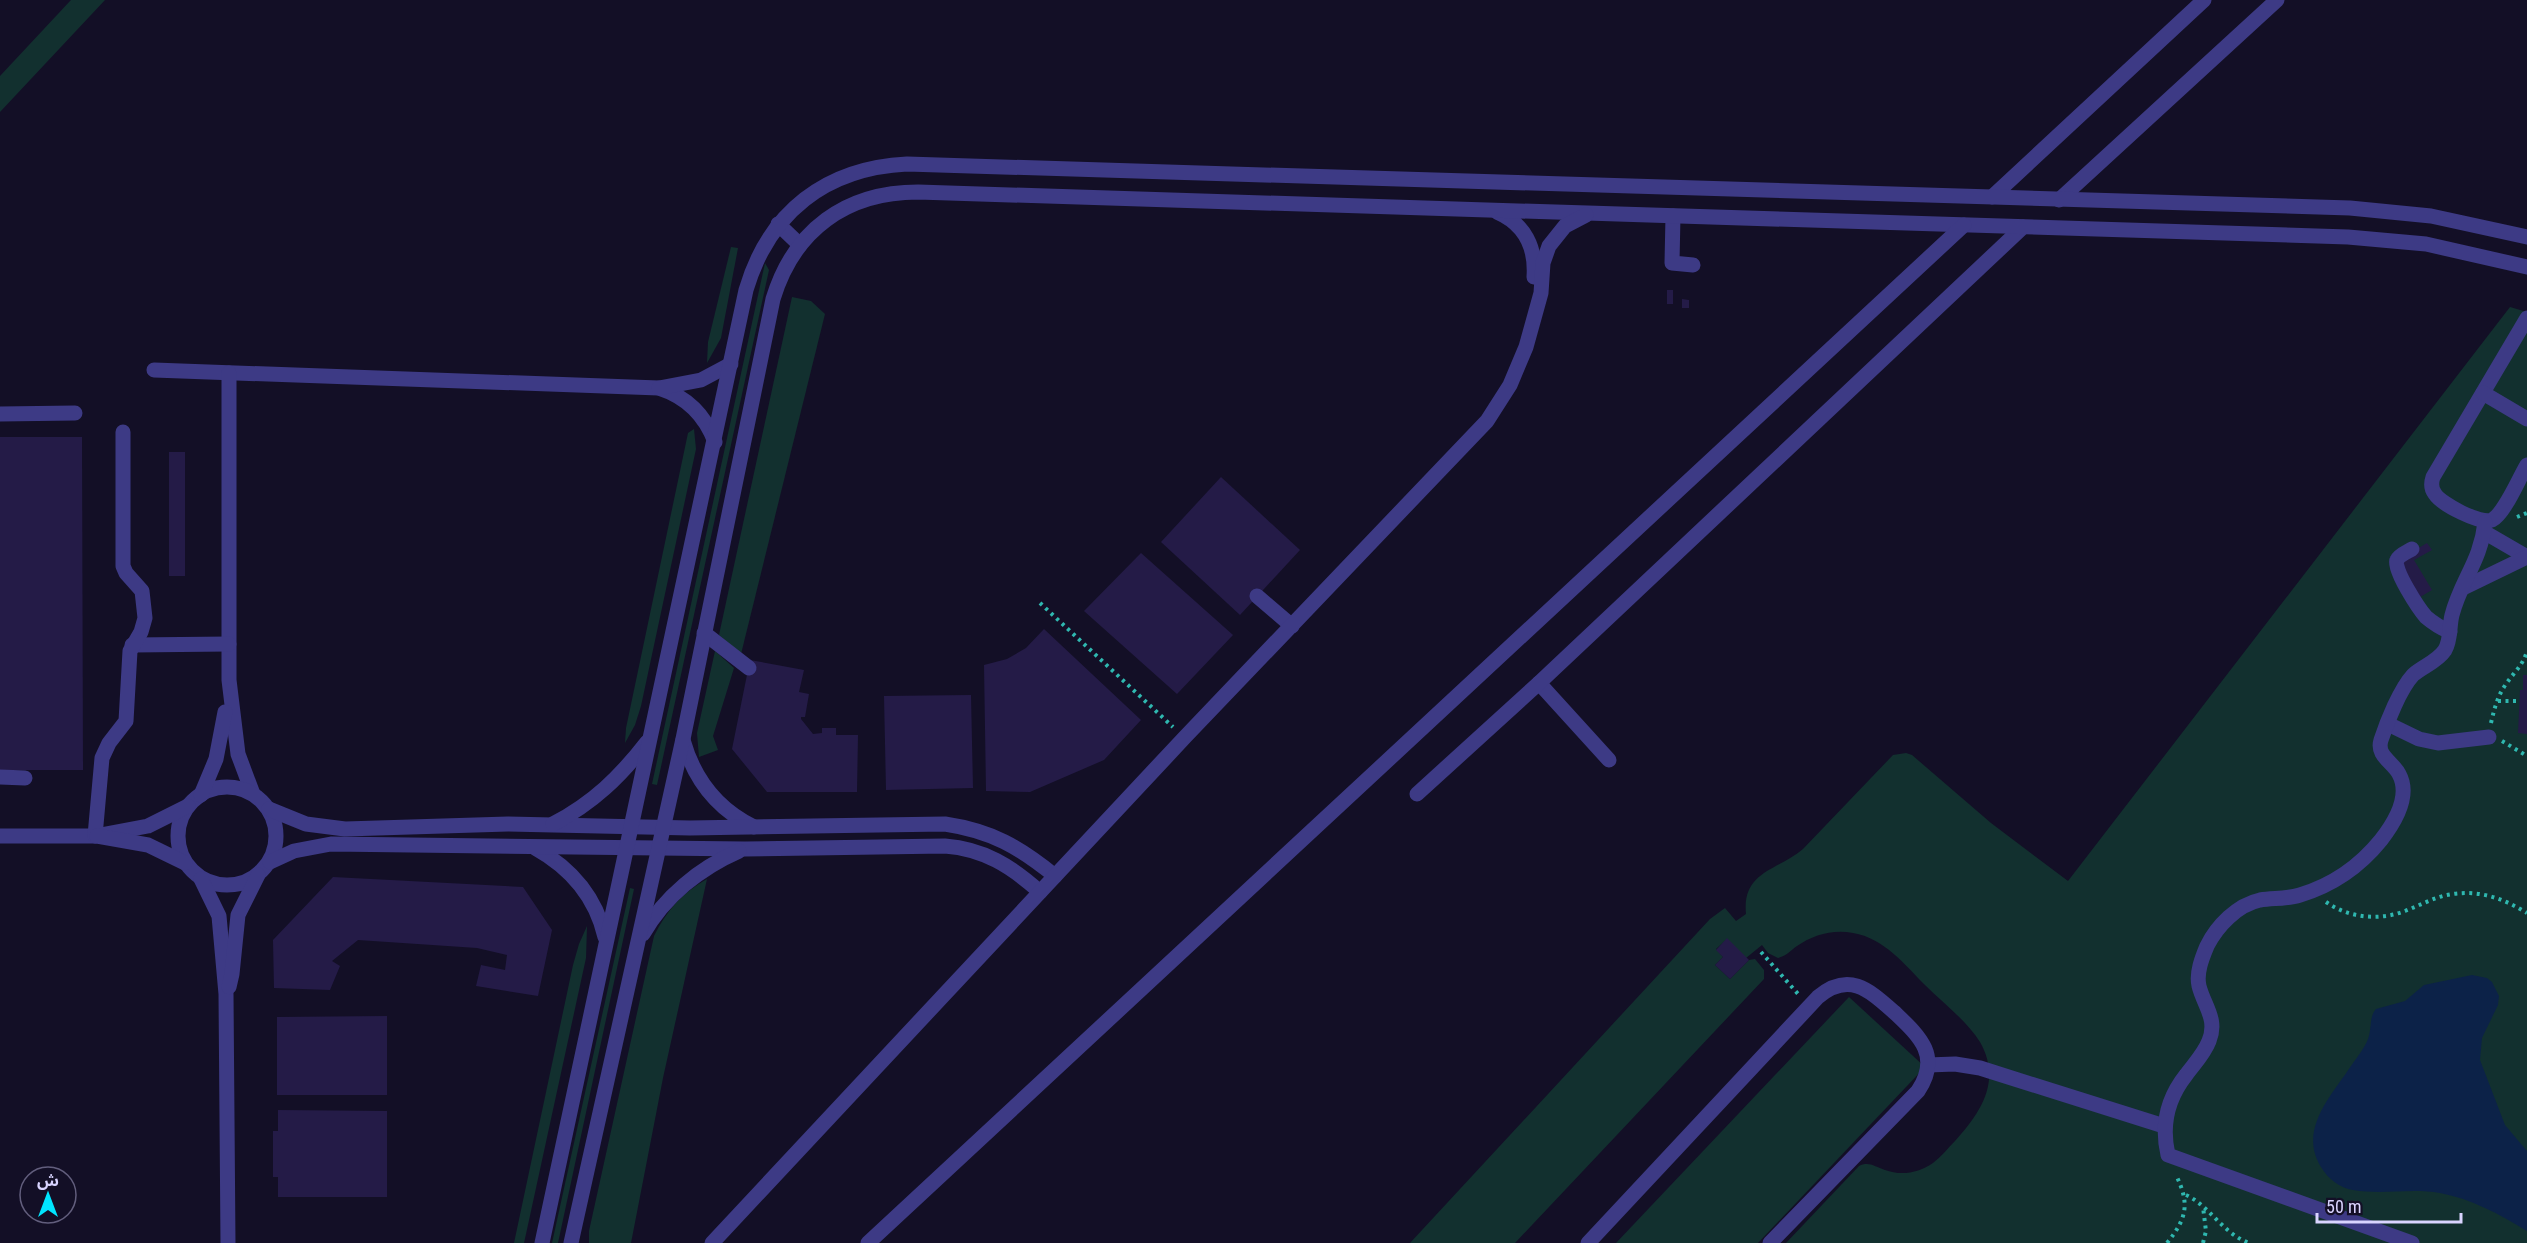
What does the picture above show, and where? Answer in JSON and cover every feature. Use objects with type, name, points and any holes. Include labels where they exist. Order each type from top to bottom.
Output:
[{"type":"street","points":[[1992,197],[2204,0]]},
{"type":"street","points":[[2059,200],[2277,0]]},
{"type":"street","points":[[542,1243],[751,272],[758,255],[778,224],[805,199],[828,184],[853,172],[888,165],[1992,197],[2370,210],[2451,220],[2527,237]]},
{"type":"street","points":[[1302,205],[1304,177]]},
{"type":"street","points":[[572,1242],[683,740],[773,299],[783,271],[800,245],[811,232],[837,212],[868,198],[901,192],[1964,225],[2388,240],[2465,251],[2527,267]]},
{"type":"street","points":[[1492,211],[1518,226],[1530,243],[1535,262],[1534,286],[1537,307]]},
{"type":"street","points":[[712,1243],[1185,737],[1486,421],[1510,386],[1527,347],[1541,294],[1545,255],[1553,238],[1565,226],[1590,213]]},
{"type":"street","points":[[1673,216],[1672,263],[1693,264]]},
{"type":"street","points":[[778,224],[800,245]]},
{"type":"street","points":[[868,1243],[1964,225]]},
{"type":"street","points":[[1417,794],[1539,683],[2023,227]]},
{"type":"street","points":[[2463,588],[2527,557],[2484,527],[2478,520],[2438,498],[2431,482],[2527,318]]},
{"type":"street","points":[[154,370],[659,388],[701,380],[731,364]]},
{"type":"street","points":[[229,373],[229,680],[237,747],[253,794]]},
{"type":"street","points":[[659,388],[690,404],[705,421],[715,441]]},
{"type":"street","points":[[2483,393],[2527,419]]},
{"type":"street","points":[[0,414],[75,414]]},
{"type":"street","points":[[94,836],[102,758],[109,743],[123,727],[128,714],[129,658],[132,645],[143,625],[145,599],[142,591],[126,573],[123,566],[123,432]]},
{"type":"street","points":[[2412,1243],[2168,1155],[2164,1126],[2166,1113],[2175,1090],[2203,1054],[2211,1036],[2212,1019],[2199,987],[2198,978],[2203,956],[2212,937],[2225,921],[2249,903],[2291,898],[2340,877],[2366,857],[2390,827],[2402,803],[2402,780],[2395,766],[2381,750],[2381,740],[2408,682],[2419,670],[2440,656],[2446,649],[2452,616],[2476,562],[2484,527],[2500,513],[2523,481],[2527,465]]},
{"type":"street","points":[[2412,549],[2398,558],[2397,570],[2420,610],[2434,623],[2450,632]]},
{"type":"street","points":[[1257,596],[1292,626]]},
{"type":"street","points":[[704,633],[749,668]]},
{"type":"street","points":[[132,645],[229,644]]},
{"type":"street","points":[[201,795],[213,768],[221,740],[229,680]]},
{"type":"street","points":[[1539,683],[1609,760]]},
{"type":"street","points":[[2388,724],[2419,738],[2438,743],[2489,737]]},
{"type":"street","points":[[552,824],[603,792],[618,778],[651,737]]},
{"type":"street","points":[[683,740],[692,767],[708,791],[730,813],[757,828]]},
{"type":"street","points":[[0,777],[25,778]]},
{"type":"street","points":[[0,836],[94,836],[156,823],[188,806],[201,795],[227,787],[253,794],[269,809],[299,822],[332,828],[552,824],[663,828],[757,828],[882,823],[945,824],[966,827],[1004,840],[1055,876]]},
{"type":"street","points":[[185,863],[178,844],[178,834],[179,824],[188,806]]},
{"type":"street","points":[[269,809],[277,830],[277,841],[270,862]]},
{"type":"street","points":[[94,836],[148,845],[185,863],[201,879],[219,916],[226,994],[228,1243]]},
{"type":"street","points":[[226,994],[232,974],[238,915],[258,875],[270,862],[300,849],[332,844],[745,849],[962,847],[996,858],[1011,867],[1040,892]]},
{"type":"street","points":[[533,847],[560,864],[583,888],[598,913],[606,941]]},
{"type":"street","points":[[637,944],[658,911],[686,883],[714,863],[745,849]]},
{"type":"street","points":[[201,879],[230,886],[258,875]]},
{"type":"street","points":[[1588,1243],[1810,1006],[1832,988],[1848,984],[1864,987],[1920,1039],[1928,1056],[1925,1079],[1918,1091],[1770,1243]]},
{"type":"street","points":[[1928,1065],[1949,1064],[1980,1068],[2164,1126]]},
{"type":"path","points":[[1040,603],[1185,737]]},
{"type":"path","points":[[2527,651],[2522,664],[2504,687],[2489,737],[2501,740],[2527,756]]},
{"type":"path","points":[[2498,701],[2519,701]]},
{"type":"path","points":[[2313,890],[2333,907],[2359,916],[2394,914],[2437,898],[2466,893],[2493,896],[2527,913]]},
{"type":"path","points":[[1761,952],[1810,1006]]},
{"type":"path","points":[[2167,1243],[2175,1233],[2184,1213],[2186,1195],[2168,1155]]},
{"type":"path","points":[[2186,1195],[2203,1206],[2227,1231],[2249,1243]]},
{"type":"path","points":[[2203,1206],[2206,1231],[2203,1243]]},
{"type":"green space","points":[[71,0],[105,0],[0,112],[0,76]]},
{"type":"green space","points":[[731,247],[738,248],[721,338],[707,363],[708,342]]},
{"type":"green space","points":[[765,263],[769,270],[657,785],[652,784]]},
{"type":"green space","points":[[792,297],[811,301],[825,314],[741,654],[719,635]]},
{"type":"green space","points":[[2510,307],[2527,312],[2527,1243],[1786,1243],[1859,1166],[1869,1164],[1891,1172],[1904,1173],[1922,1169],[1933,1163],[1973,1119],[1989,1083],[1986,1056],[1980,1042],[1962,1020],[1884,946],[1864,936],[1838,932],[1810,939],[1778,958],[1768,953],[1762,945],[1746,958],[1727,939],[1716,949],[1723,957],[1715,965],[1730,979],[1749,960],[1755,959],[1764,970],[1764,979],[1515,1243],[1410,1243],[1710,919],[1725,908],[1736,921],[1746,914],[1746,900],[1755,880],[1803,849],[1893,755],[1906,753],[1912,755],[1991,823],[2068,881]]},
{"type":"green space","points":[[694,429],[696,449],[641,706],[635,725],[625,743],[626,728],[688,433]]},
{"type":"green space","points":[[715,651],[734,668],[713,736],[718,750],[699,757],[697,733]]},
{"type":"green space","points":[[707,879],[663,1078],[631,1243],[589,1243],[589,1231],[654,936],[676,903]]},
{"type":"green space","points":[[630,888],[634,889],[558,1243],[552,1243]]},
{"type":"green space","points":[[587,926],[586,958],[524,1243],[514,1243],[573,965]]},
{"type":"green space","points":[[1849,997],[1925,1067],[1758,1243],[1616,1243]]},
{"type":"water","points":[[2472,975],[2487,978],[2492,982],[2499,996],[2498,1005],[2482,1038],[2480,1060],[2505,1125],[2527,1151],[2527,1231],[2485,1208],[2440,1193],[2364,1191],[2344,1187],[2327,1175],[2315,1153],[2313,1140],[2320,1114],[2368,1039],[2372,1016],[2376,1009],[2405,1001],[2424,985]]},
{"type":"building","points":[[1667,290],[1673,290],[1673,304],[1667,304]]},
{"type":"building","points":[[1682,299],[1689,300],[1689,308],[1682,308]]},
{"type":"building","points":[[0,437],[82,437],[83,770],[0,770]]},
{"type":"building","points":[[169,452],[185,452],[185,576],[169,576]]},
{"type":"building","points":[[1221,477],[1300,550],[1240,615],[1161,542]]},
{"type":"building","points":[[2427,543],[2432,550],[2414,560],[2432,590],[2420,597],[2398,560]]},
{"type":"building","points":[[1141,553],[1233,635],[1177,694],[1084,611]]},
{"type":"building","points":[[1044,629],[1141,720],[1104,760],[1030,792],[986,791],[984,665],[1007,659],[1026,648]]},
{"type":"building","points":[[750,660],[804,670],[799,692],[809,694],[805,717],[801,719],[813,734],[822,733],[822,728],[836,728],[836,735],[858,735],[857,792],[767,792],[732,749]]},
{"type":"building","points":[[2523,675],[2527,675],[2527,734],[2518,733]]},
{"type":"building","points":[[971,695],[973,788],[886,790],[884,696]]},
{"type":"building","points":[[333,877],[523,887],[552,930],[538,996],[476,986],[481,965],[505,970],[507,955],[477,948],[358,940],[332,961],[340,966],[330,990],[274,988],[273,940]]},
{"type":"building","points":[[1727,938],[1749,960],[1730,979],[1715,965],[1723,957],[1716,950]]},
{"type":"building","points":[[387,1016],[387,1095],[277,1095],[277,1017]]},
{"type":"building","points":[[278,1110],[387,1111],[387,1197],[278,1197],[278,1177],[273,1177],[273,1131],[278,1131]]}]
